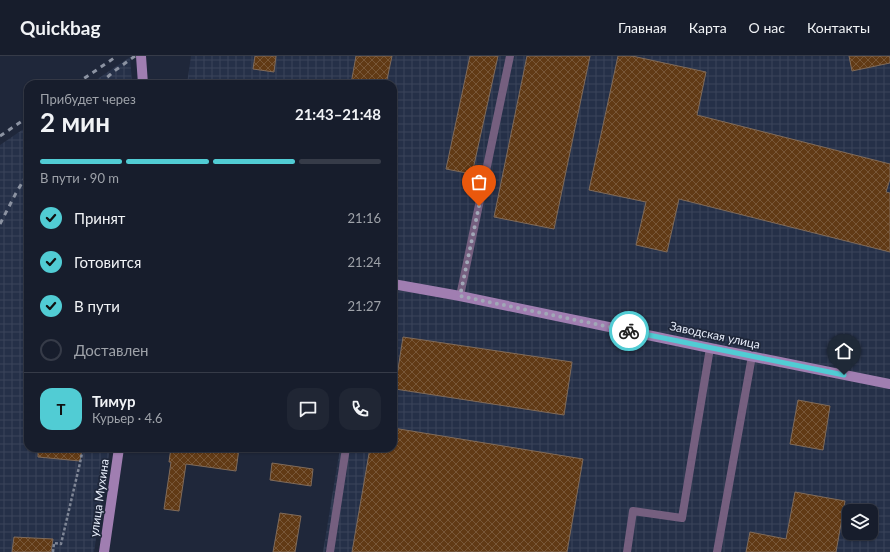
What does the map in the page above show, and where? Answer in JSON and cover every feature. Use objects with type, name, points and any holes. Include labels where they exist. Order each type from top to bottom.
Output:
[{"type":"street","points":[[141,56],[143,80]]},
{"type":"street","name":"Заводская улица","points":[[397,285],[460,296],[890,384]]},
{"type":"street","name":"улица Мухина","points":[[104,552],[118,452]]},
{"type":"lane","points":[[460,296],[510,56]]},
{"type":"lane","points":[[627,552],[633,511],[682,518],[710,348]]},
{"type":"lane","points":[[718,552],[752,356]]},
{"type":"lane","points":[[330,552],[345,452]]},
{"type":"path","points":[[53,552],[54,543],[61,544],[82,452]]},
{"type":"shaded area","points":[[191,56],[890,56],[890,552],[323,552],[339,452],[397,452],[397,80],[188,80]]},
{"type":"shaded area","points":[[130,57],[132,80],[96,80]]},
{"type":"shaded area","points":[[24,129],[24,452],[109,452],[94,552],[0,552],[0,145]]},
{"type":"building","points":[[255,56],[276,56],[274,72],[253,69]]},
{"type":"building","points":[[356,56],[392,56],[387,80],[352,80]]},
{"type":"building","points":[[470,56],[498,56],[472,174],[446,169]]},
{"type":"building","points":[[527,56],[590,56],[554,229],[494,217]]},
{"type":"building","points":[[618,56],[632,56],[706,72],[697,115],[890,164],[890,179],[886,192],[890,193],[890,252],[679,199],[667,252],[636,245],[646,202],[589,190]]},
{"type":"building","points":[[849,56],[890,56],[890,63],[852,71]]},
{"type":"building","points":[[403,337],[572,362],[564,415],[397,389],[397,376]]},
{"type":"building","points":[[798,400],[830,406],[823,450],[790,444]]},
{"type":"building","points":[[397,429],[583,459],[567,552],[352,552],[369,452],[397,452]]},
{"type":"building","points":[[38,452],[81,452],[80,461],[38,457]]},
{"type":"building","points":[[170,452],[238,452],[236,471],[186,464],[179,511],[164,509],[171,462],[169,462]]},
{"type":"building","points":[[272,463],[313,469],[311,486],[270,480]]},
{"type":"building","points":[[795,492],[845,501],[844,504],[842,504],[842,518],[836,552],[746,552],[750,532],[786,539]]},
{"type":"building","points":[[280,513],[301,516],[295,552],[273,552]]},
{"type":"building","points":[[14,537],[53,539],[51,552],[12,552]]},
{"type":"railway","points":[[82,80],[117,56]]},
{"type":"railway","points":[[104,80],[135,56]]},
{"type":"railway","points":[[0,136],[24,120]]},
{"type":"railway","points":[[0,224],[24,180]]},
{"type":"way so far","points":[[479,206],[460,296],[629,331]]},
{"type":"route","points":[[629,331],[844,375]]}]
